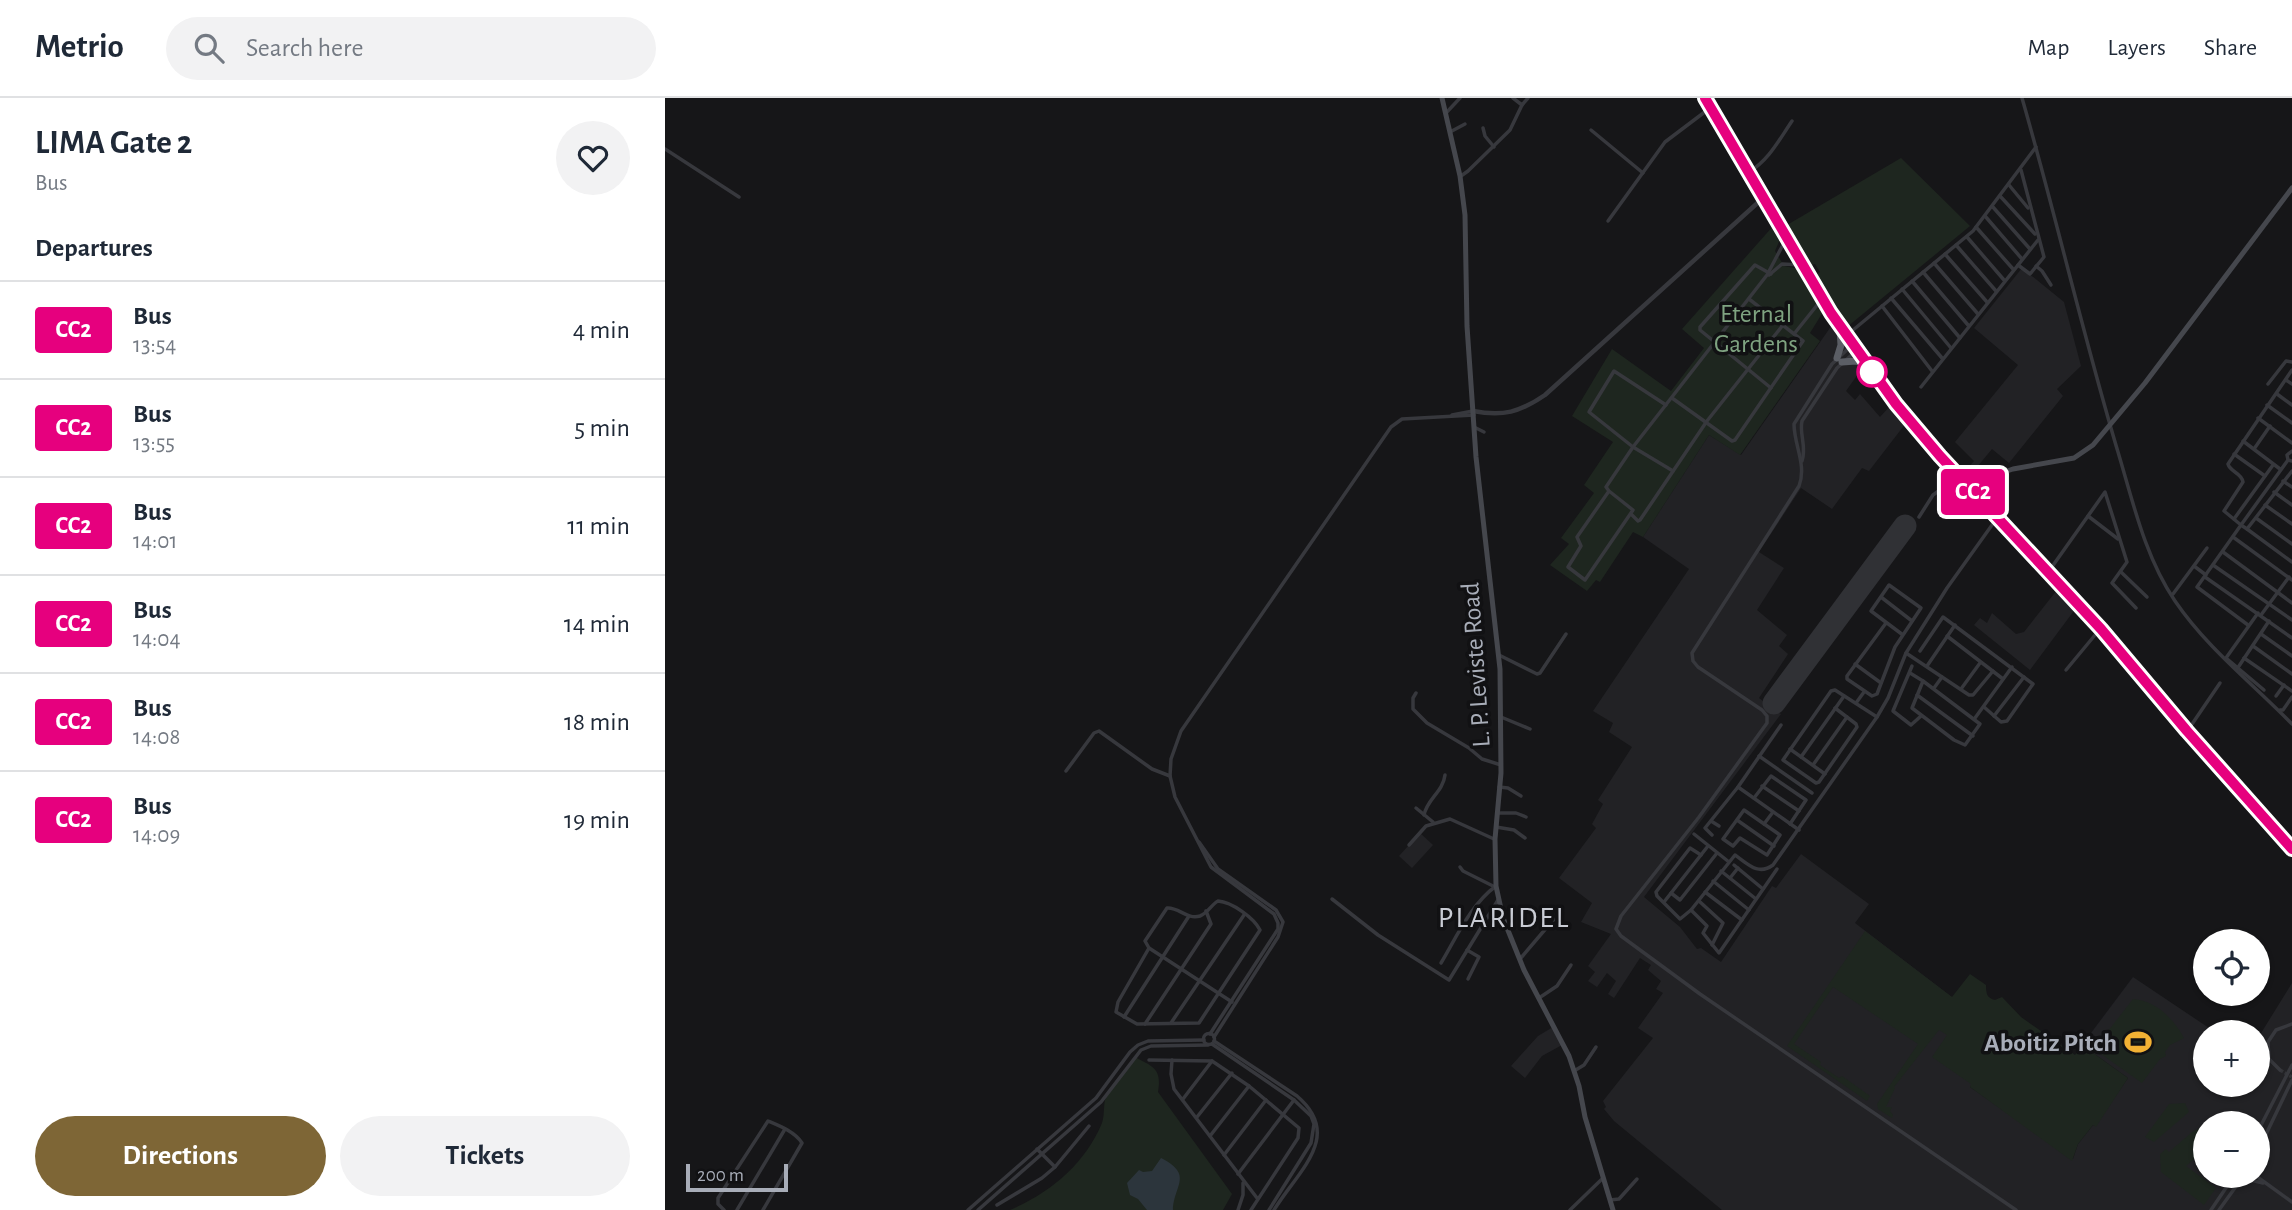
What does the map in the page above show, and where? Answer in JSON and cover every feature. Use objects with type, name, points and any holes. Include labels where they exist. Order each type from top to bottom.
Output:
[{"type":"highway","points":[[1705,98],[1840,328],[1916,429],[2101,629],[2292,849]]},
{"type":"highway","points":[[1840,328],[1842,345],[1839,360],[1865,363]]},
{"type":"main road","name":"L. P. Leviste Road","points":[[1443,98],[1465,215],[1467,327],[1474,427],[1498,654],[1501,765],[1495,839],[1495,887],[1503,918],[1520,959],[1574,1071],[1612,1210]]},
{"type":"main road","points":[[1975,494],[1986,483],[2013,469],[2074,458],[2093,445],[2110,427],[2292,188]]},
{"type":"street","points":[[1446,113],[1460,98]]},
{"type":"street","points":[[1514,98],[1522,105]]},
{"type":"street","points":[[1459,176],[1468,171],[1510,130],[1528,98]]},
{"type":"street","points":[[2022,98],[2110,427],[2154,564],[2173,599],[2199,634],[2292,724]]},
{"type":"street","points":[[1608,221],[1665,142],[1710,108]]},
{"type":"street","points":[[1748,172],[1762,164],[1792,121]]},
{"type":"street","points":[[1450,132],[1457,131],[1465,124]]},
{"type":"street","points":[[1483,128],[1485,136],[1494,147]]},
{"type":"street","points":[[1591,130],[1643,173]]},
{"type":"street","points":[[1846,336],[1967,236],[2036,147]]},
{"type":"street","points":[[665,149],[739,197]]},
{"type":"street","points":[[2018,265],[2029,274],[2044,257],[2020,169]]},
{"type":"street","points":[[2008,185],[2030,209]]},
{"type":"street","points":[[2000,196],[2037,238]]},
{"type":"street","points":[[1212,1040],[1231,1001],[1277,929],[1278,923],[1274,914],[1217,873],[1175,797],[1170,776],[1171,759],[1181,731],[1387,432],[1402,419],[1512,413],[1526,408],[1545,395],[1763,198]]},
{"type":"street","points":[[1992,206],[2030,249]]},
{"type":"street","points":[[1985,216],[2022,259]]},
{"type":"street","points":[[1976,227],[2013,269]]},
{"type":"street","points":[[1967,236],[2004,280]]},
{"type":"street","points":[[1609,491],[1577,537],[1581,546],[1568,566],[1569,570],[1585,580],[1631,514],[1632,508],[1606,486],[1633,447],[1768,274],[1787,237]]},
{"type":"street","points":[[1921,387],[2037,238]]},
{"type":"street","points":[[1956,245],[1996,291]]},
{"type":"street","points":[[1945,254],[1987,302]]},
{"type":"street","points":[[1779,255],[1786,264]]},
{"type":"street","points":[[1934,263],[1977,314]]},
{"type":"street","points":[[1768,274],[1755,265],[1700,330],[1771,388]]},
{"type":"street","points":[[1768,274],[1780,265],[1802,265]]},
{"type":"street","points":[[2036,266],[2051,285]]},
{"type":"street","points":[[1923,272],[1968,325]]},
{"type":"street","points":[[1912,281],[1960,338]]},
{"type":"street","points":[[1902,289],[1951,348]]},
{"type":"street","points":[[1891,298],[1943,359]]},
{"type":"street","points":[[1672,398],[1734,441],[1803,341],[1749,299]]},
{"type":"street","points":[[1794,334],[1818,304]]},
{"type":"street","points":[[1882,306],[1932,371]]},
{"type":"street","points":[[1631,514],[1640,520],[1707,421],[1783,324]]},
{"type":"street","points":[[1854,348],[1839,360],[1794,424],[1802,474],[1799,486],[1692,653],[1698,667],[1762,710],[1767,716],[1767,723],[1696,821],[1621,916],[1616,929],[1626,940],[1700,995],[2016,1210]]},
{"type":"street","points":[[1801,463],[1804,451],[1802,421],[1839,360],[1854,348]]},
{"type":"street","points":[[2268,384],[2286,361],[2292,362]]},
{"type":"street","points":[[2292,370],[2228,466],[2243,482],[2224,511],[2292,562]]},
{"type":"street","points":[[1666,405],[1614,371],[1589,412],[1633,447],[1673,471]]},
{"type":"street","points":[[2286,380],[2292,384]]},
{"type":"street","points":[[2276,393],[2292,405]]},
{"type":"street","points":[[2267,405],[2292,423]]},
{"type":"street","points":[[2258,418],[2291,442]]},
{"type":"street","points":[[2253,449],[2270,426]]},
{"type":"street","points":[[1474,427],[1485,432]]},
{"type":"street","points":[[1796,440],[1803,439]]},
{"type":"street","points":[[2243,441],[2281,470]]},
{"type":"street","points":[[2248,625],[2198,589],[2205,575],[2290,460],[2287,454],[2292,452]]},
{"type":"street","points":[[2234,454],[2265,476]]},
{"type":"street","points":[[2234,520],[2273,464]]},
{"type":"street","points":[[2247,530],[2292,471]]},
{"type":"street","points":[[1919,517],[1924,505],[1933,495],[1959,477]]},
{"type":"street","points":[[2283,481],[2292,487]]},
{"type":"street","points":[[2048,573],[2105,492],[2127,562],[2112,583],[2136,608]]},
{"type":"street","points":[[2274,492],[2292,505]]},
{"type":"street","points":[[2266,505],[2292,524]]},
{"type":"street","points":[[2088,516],[2119,540]]},
{"type":"street","points":[[1701,855],[1690,848],[1656,892],[1680,919],[1691,910],[1735,855],[1755,869],[1769,869],[1877,717],[1888,698],[1906,653],[1997,518]]},
{"type":"street","points":[[2256,518],[2292,544]]},
{"type":"street","points":[[2233,537],[2290,579],[2248,625],[2226,657],[2237,669],[2265,689]]},
{"type":"street","points":[[2173,594],[2207,548]]},
{"type":"street","points":[[2222,552],[2292,603]]},
{"type":"street","points":[[2213,565],[2292,620]]},
{"type":"street","points":[[2194,566],[2292,638]]},
{"type":"street","points":[[2121,572],[2147,597]]},
{"type":"street","points":[[1886,623],[1847,679],[1864,692],[1875,696],[1903,635],[1920,611],[1919,606],[1891,586],[1887,587],[1871,611],[1903,635]]},
{"type":"street","points":[[1881,597],[1912,621]]},
{"type":"street","points":[[1920,651],[1943,617],[2033,684],[2007,722],[2001,722],[1984,707]]},
{"type":"street","points":[[2237,669],[2269,621]]},
{"type":"street","points":[[1927,666],[1955,625]]},
{"type":"street","points":[[2066,670],[2101,629]]},
{"type":"street","points":[[1498,654],[1537,674],[1566,634]]},
{"type":"street","points":[[2261,634],[2292,656]]},
{"type":"street","points":[[1947,636],[2003,679]]},
{"type":"street","points":[[2253,646],[2292,674]]},
{"type":"street","points":[[1906,653],[1973,695],[1993,671]]},
{"type":"street","points":[[2244,658],[2292,691]]},
{"type":"street","points":[[1961,689],[1981,662]]},
{"type":"street","points":[[1855,664],[1881,683]]},
{"type":"street","points":[[1912,666],[1893,711],[1912,725],[1921,716]]},
{"type":"street","points":[[1975,718],[2012,667]]},
{"type":"street","points":[[1909,673],[1923,681],[1934,688],[1980,724],[1965,745],[1961,745],[1912,708],[1923,681]]},
{"type":"street","points":[[1934,688],[1942,677]]},
{"type":"street","points":[[1994,716],[2024,677]]},
{"type":"street","points":[[2187,731],[2220,682]]},
{"type":"street","points":[[2276,696],[2284,685]]},
{"type":"street","points":[[1835,708],[1857,725],[1825,774],[1816,783],[1784,761],[1833,689],[1877,717]]},
{"type":"street","points":[[1856,703],[1864,692]]},
{"type":"street","points":[[1416,693],[1413,709],[1427,723],[1482,759],[1501,765]]},
{"type":"street","points":[[1917,695],[1973,736]]},
{"type":"street","points":[[1801,757],[1844,696]]},
{"type":"street","points":[[2274,705],[2281,710],[2292,697]]},
{"type":"street","points":[[1501,717],[1530,729]]},
{"type":"street","points":[[1813,765],[1847,717]]},
{"type":"street","points":[[1711,835],[1705,830],[1739,787],[1781,725]]},
{"type":"street","points":[[1066,771],[1094,733],[1099,731],[1152,769],[1170,776]]},
{"type":"street","points":[[1790,749],[1825,774]]},
{"type":"street","points":[[1759,756],[1812,793]]},
{"type":"street","points":[[1424,815],[1426,806],[1441,790],[1445,775]]},
{"type":"street","points":[[1754,797],[1770,776],[1806,800],[1790,824]]},
{"type":"street","points":[[1499,786],[1509,788],[1521,796]]},
{"type":"street","points":[[1762,786],[1799,811]]},
{"type":"street","points":[[1739,787],[1799,830]]},
{"type":"street","points":[[1727,800],[1735,805]]},
{"type":"street","points":[[1416,808],[1433,822]]},
{"type":"street","points":[[1719,810],[1726,816]]},
{"type":"street","points":[[1744,810],[1780,835],[1766,856],[1740,838],[1733,846],[1723,839],[1737,820],[1744,810]]},
{"type":"street","points":[[1765,824],[1773,811]]},
{"type":"street","points":[[1497,813],[1516,813],[1526,817]]},
{"type":"street","points":[[1409,845],[1426,826],[1450,819],[1495,839]]},
{"type":"street","points":[[1737,820],[1774,846]]},
{"type":"street","points":[[1711,821],[1719,826]]},
{"type":"street","points":[[1496,827],[1514,830],[1525,838]]},
{"type":"street","points":[[1694,834],[1729,862]]},
{"type":"street","points":[[1197,840],[1218,869],[1276,910],[1283,922],[1279,937],[1212,1040]]},
{"type":"street","points":[[1664,902],[1708,846]]},
{"type":"street","points":[[1671,893],[1680,900],[1717,853]]},
{"type":"street","points":[[1730,878],[1736,866],[1763,888]]},
{"type":"street","points":[[1441,963],[1467,920],[1488,892],[1495,887],[1460,867]]},
{"type":"street","points":[[1691,910],[1707,926],[1703,933],[1720,953],[1777,869]]},
{"type":"street","points":[[1721,871],[1756,900]]},
{"type":"street","points":[[1713,881],[1749,909]]},
{"type":"street","points":[[1705,892],[1742,920]]},
{"type":"street","points":[[1332,899],[1378,934],[1449,979],[1499,898]]},
{"type":"street","points":[[1149,948],[1115,1010],[1136,1024],[1199,1023],[1218,994],[1260,930],[1257,924],[1244,915],[1221,901],[1215,902],[1202,915],[1189,916],[1174,907],[1167,908],[1146,941],[1149,948],[1218,994],[1236,1004]]},
{"type":"street","points":[[1698,901],[1723,923],[1712,944]]},
{"type":"street","points":[[1145,1024],[1211,924],[1206,911]]},
{"type":"street","points":[[1171,1023],[1244,915]]},
{"type":"street","points":[[1123,1017],[1189,916]]},
{"type":"street","points":[[1520,959],[1554,919]]},
{"type":"street","points":[[1467,950],[1479,957],[1468,979]]},
{"type":"street","points":[[1539,998],[1556,987],[1571,965]]},
{"type":"street","points":[[2280,1070],[2269,1059],[2267,1042],[2277,1030],[2292,1024]]},
{"type":"street","points":[[1204,1040],[1204,1037],[1212,1040],[1314,1114],[1319,1134],[1316,1146],[1274,1210]]},
{"type":"street","points":[[968,1210],[1096,1098],[1138,1045],[1148,1041],[1212,1040]]},
{"type":"street","points":[[978,1210],[1101,1102],[1134,1057],[1145,1047],[1212,1040]]},
{"type":"street","points":[[1574,1071],[1584,1065],[1596,1047]]},
{"type":"street","points":[[1149,1060],[1212,1061],[1249,1086],[1299,1128],[1300,1133],[1251,1210]]},
{"type":"street","points":[[1173,1060],[1171,1074],[1174,1089],[1257,1198]]},
{"type":"street","points":[[1183,1099],[1212,1061]]},
{"type":"street","points":[[2268,1111],[2292,1065]]},
{"type":"street","points":[[1197,1117],[1232,1073]]},
{"type":"street","points":[[2270,1121],[2292,1080]]},
{"type":"street","points":[[1210,1136],[1249,1086]]},
{"type":"street","points":[[1238,1174],[1295,1098]]},
{"type":"street","points":[[1269,1210],[1311,1143],[1314,1133],[1311,1116],[1295,1098]]},
{"type":"street","points":[[1224,1155],[1266,1100]]},
{"type":"street","points":[[724,1210],[718,1204],[718,1198],[764,1123],[769,1122],[800,1138],[803,1143],[763,1210]]},
{"type":"street","points":[[997,1205],[1055,1167],[1089,1125]]},
{"type":"street","points":[[737,1210],[785,1129]]},
{"type":"street","points":[[1037,1149],[1055,1167]]},
{"type":"street","points":[[1570,1210],[1604,1177]]},
{"type":"street","points":[[1610,1200],[1619,1199],[1637,1179]]},
{"type":"street","points":[[1238,1210],[1243,1195],[1243,1181]]},
{"type":"street","points":[[2211,1210],[2228,1188]]},
{"type":"street","points":[[2219,1210],[2235,1188]]},
{"type":"street","points":[[2270,1188],[2292,1202]]},
{"type":"shaded area","points":[[2022,268],[2064,302],[2081,366],[2057,389],[2063,396],[2009,463],[1992,449],[1968,478],[1963,474],[1974,461],[1955,442],[2018,365],[1974,328]]},
{"type":"shaded area","points":[[1832,325],[1863,367],[1846,391],[1855,400],[1860,394],[1880,417],[1891,405],[1906,423],[1869,471],[1862,468],[1832,509],[1801,488],[1759,552],[1784,568],[1757,610],[1787,635],[1779,646],[1788,654],[1759,698],[1781,714],[1644,897],[1680,927],[1697,949],[1701,948],[1721,962],[1772,886],[1776,888],[1801,854],[1869,904],[1855,923],[1953,998],[1989,1057],[1970,1087],[2073,1159],[2078,1144],[2093,1125],[2095,1126],[2128,1078],[2082,1045],[2133,977],[2197,1020],[2193,1020],[2193,1097],[2270,1097],[2269,1020],[2292,983],[2292,1210],[1722,1210],[1614,1121],[1604,1109],[1606,1107],[1603,1101],[1653,1038],[1638,1028],[1663,993],[1656,989],[1661,981],[1648,970],[1651,965],[1640,958],[1614,998],[1608,994],[1616,981],[1607,973],[1597,987],[1588,981],[1595,972],[1588,966],[1611,934],[1581,922],[1592,903],[1559,878],[1596,828],[1592,824],[1603,804],[1598,800],[1632,747],[1609,732],[1613,723],[1593,711],[1689,569],[1643,537],[1709,435],[1741,455]]},
{"type":"shaded area","points":[[2057,590],[2076,608],[2030,670],[1974,625],[1980,618],[1987,623],[1992,613],[2016,634],[2024,632]]},
{"type":"shaded area","points":[[1420,833],[1433,845],[1412,868],[1399,856]]},
{"type":"shaded area","points":[[1553,1027],[1562,1045],[1542,1056],[1525,1078],[1511,1066],[1538,1036]]},
{"type":"shaded area","points":[[1161,1158],[1171,1164],[1180,1175],[1173,1210],[1147,1210],[1138,1199],[1130,1195],[1127,1183],[1139,1170],[1152,1171]]},
{"type":"green space","points":[[1901,158],[1970,226],[1847,327],[1817,274],[1820,272],[1815,264],[1812,265],[1787,225]]},
{"type":"green space","name":"Eternal Gardens","points":[[1774,225],[1781,237],[1775,251],[1784,266],[1800,269],[1823,312],[1810,333],[1820,341],[1740,455],[1709,435],[1643,537],[1633,532],[1600,582],[1596,580],[1587,591],[1550,565],[1569,544],[1561,538],[1594,493],[1584,485],[1613,442],[1572,416],[1612,349],[1671,391],[1704,348],[1682,329]]},
{"type":"green space","points":[[1865,931],[1952,997],[1970,974],[1986,985],[1990,998],[1995,1000],[2002,997],[2021,1017],[2075,1055],[2082,1045],[2128,1078],[2096,1127],[2093,1125],[2078,1144],[2072,1161],[1932,1057],[1947,1035],[1939,1030],[1894,1087],[1886,1107],[1892,1107],[1892,1118],[1878,1109],[1877,1104],[1918,1044],[1833,987],[1794,1044],[1839,1078],[1842,1076],[1870,1096],[1867,1101],[1787,1046]]},
{"type":"green space","name":"Aboitiz Pitch","points":[[2133,999],[2149,1003],[2163,1012],[2184,1038],[2170,1045],[2165,1052],[2166,1056],[2160,1059],[2142,1083],[2094,1049]]},
{"type":"green space","points":[[1135,1057],[1155,1069],[1159,1078],[1158,1092],[1232,1194],[1223,1210],[1010,1210],[1052,1186],[1065,1176],[1086,1152],[1102,1123],[1108,1092]]},
{"type":"green space","points":[[2185,1103],[2189,1112],[2154,1142],[2145,1137],[2169,1104]]},
{"type":"green space","points":[[2192,1132],[2193,1160],[2186,1166],[2193,1171],[2193,1188],[2216,1188],[2204,1205],[2161,1172],[2160,1154],[2166,1149],[2169,1152]]},
{"type":"runway","points":[[1774,703],[1905,526]]},
{"type":"tunnel","points":[[2280,1070],[2292,1077]]},
{"type":"bus line","name":"CC2","points":[[1705,98],[1831,313],[1896,404],[1940,456],[2101,629],[2292,849]]},
{"type":"place","name":"Aboitiz Pitch","points":[[2138,1042]]},
{"type":"district","name":"PLARIDEL","points":[[1504,917]]}]
